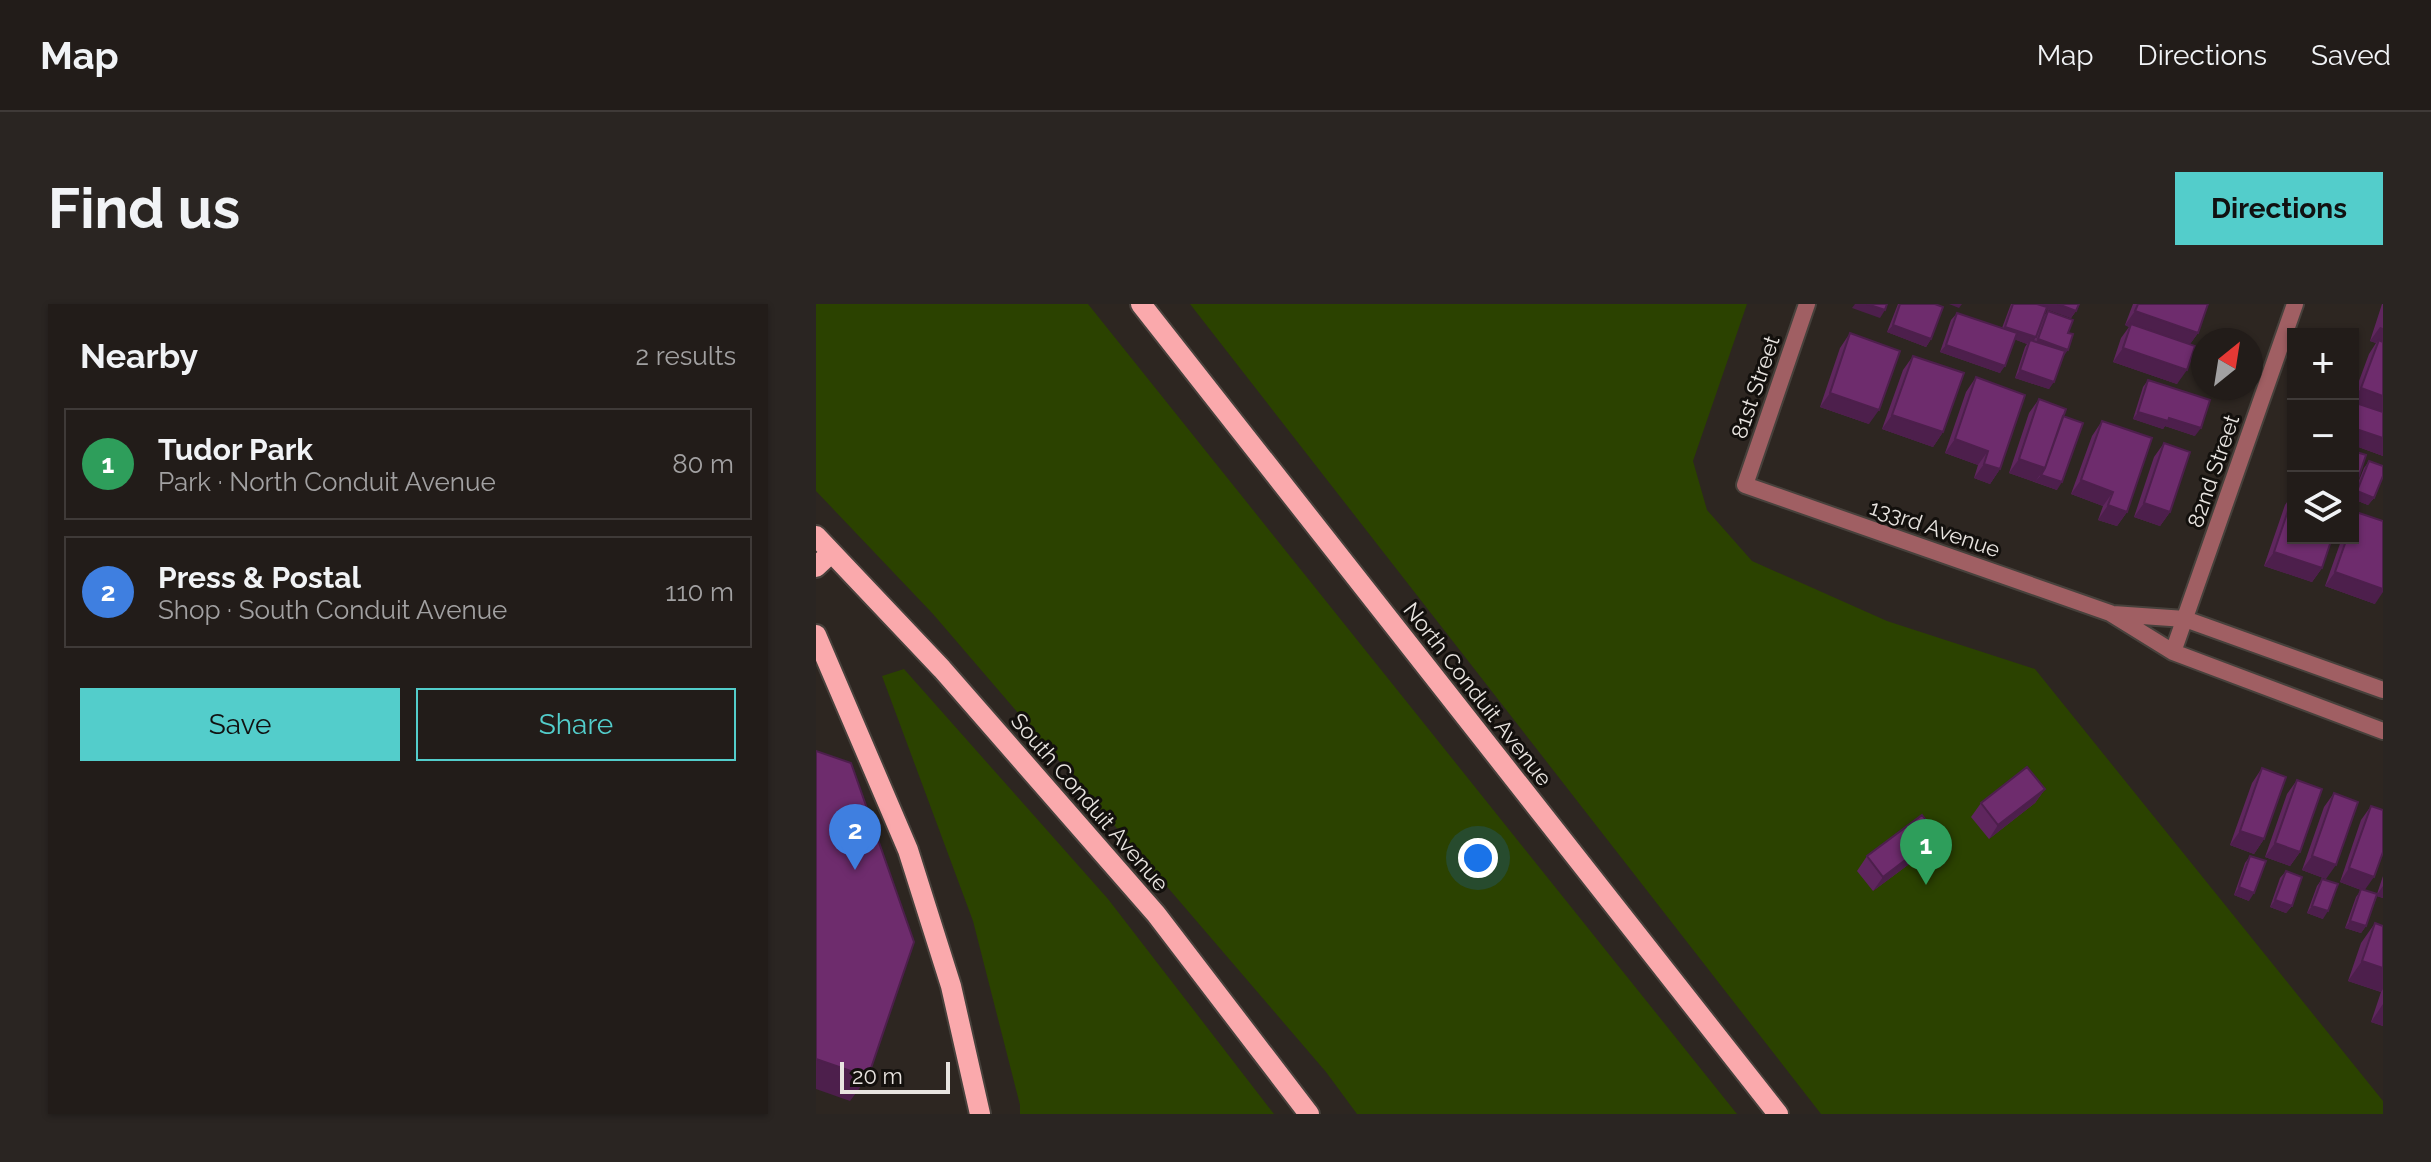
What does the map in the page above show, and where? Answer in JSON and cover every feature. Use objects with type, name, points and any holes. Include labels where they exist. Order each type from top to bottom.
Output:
[{"type":"main road","name":"North Conduit Avenue","points":[[1141,304],[1778,1114]]},
{"type":"main road","name":"South Conduit Avenue","points":[[816,536],[824,560],[942,669],[1156,914],[1309,1114]]},
{"type":"main road","points":[[816,635],[908,850],[951,986],[980,1114]]},
{"type":"street","name":"81st Street","points":[[1745,485],[1807,304]]},
{"type":"street","name":"82nd Street","points":[[2173,652],[2295,304]]},
{"type":"street","name":"133rd Avenue","points":[[1745,485],[2110,613],[2173,652],[2383,731]]},
{"type":"street","name":"133rd Avenue","points":[[2110,613],[2185,619],[2383,690]]},
{"type":"green space","points":[[816,304],[1088,304],[1737,1114],[1357,1114],[1326,1072],[933,614],[816,491]]},
{"type":"green space","points":[[1190,304],[1747,304],[1693,461],[1707,510],[1752,561],[1887,621],[2035,669],[2383,1101],[2383,1114],[1821,1114]]},
{"type":"green space","points":[[904,669],[1108,899],[1274,1114],[1020,1114],[973,921],[882,676]]},
{"type":"building","points":[[1867,304],[1887,304],[1885,310]]},
{"type":"building","points":[[1900,304],[1935,304],[1943,307],[1931,339],[1893,325]]},
{"type":"building","points":[[2013,304],[2047,307],[2036,337],[2005,327]]},
{"type":"building","points":[[2058,304],[2079,304],[2076,311]]},
{"type":"building","points":[[2138,304],[2208,304],[2200,328],[2191,328],[2191,331],[2135,311]]},
{"type":"building","points":[[2048,311],[2073,320],[2068,333],[2073,334],[2068,350],[2038,339]]},
{"type":"building","points":[[1957,313],[2017,333],[2005,366],[1946,345]]},
{"type":"building","points":[[2131,324],[2191,345],[2191,358],[2187,370],[2123,348]]},
{"type":"building","points":[[1850,333],[1900,351],[1879,410],[1830,393]]},
{"type":"building","points":[[2030,340],[2065,351],[2054,382],[2020,370]]},
{"type":"building","points":[[2379,340],[2383,342],[2383,396],[2361,388]]},
{"type":"building","points":[[1913,356],[1964,373],[1943,432],[1892,415]]},
{"type":"building","points":[[1976,377],[2025,395],[2000,469],[1984,464],[1988,451],[1955,439]]},
{"type":"building","points":[[2148,380],[2191,394],[2191,400],[2210,400],[2201,428],[2138,412]]},
{"type":"building","points":[[2039,399],[2066,409],[2045,468],[2019,459]]},
{"type":"building","points":[[2359,404],[2383,412],[2383,438],[2359,430]]},
{"type":"building","points":[[2063,416],[2083,423],[2062,482],[2041,475]]},
{"type":"building","points":[[2102,421],[2152,438],[2127,512],[2108,505],[2113,492],[2081,480]]},
{"type":"building","points":[[2164,443],[2190,452],[2170,512],[2144,503]]},
{"type":"building","points":[[2359,453],[2366,455],[2359,476]]},
{"type":"building","points":[[2369,461],[2383,466],[2383,476],[2374,498],[2359,492]]},
{"type":"building","points":[[2359,513],[2383,521],[2383,589],[2335,572],[2345,544],[2359,544]]},
{"type":"building","points":[[2287,514],[2287,544],[2330,544],[2322,568],[2274,552]]},
{"type":"building","points":[[816,751],[851,763],[914,942],[868,1077],[816,1059]]},
{"type":"building","points":[[2027,767],[2045,789],[1998,825],[1981,803]]},
{"type":"building","points":[[2262,768],[2286,777],[2264,839],[2240,831]]},
{"type":"building","points":[[2297,780],[2322,789],[2300,852],[2275,843]]},
{"type":"building","points":[[2334,793],[2358,802],[2336,865],[2312,856]]},
{"type":"building","points":[[2371,806],[2383,810],[2383,852],[2374,877],[2349,868]]},
{"type":"building","points":[[1922,815],[1938,835],[1883,877],[1867,856]]},
{"type":"building","points":[[2250,856],[2266,861],[2254,893],[2239,887]]},
{"type":"building","points":[[2286,871],[2302,877],[2292,906],[2275,900]]},
{"type":"building","points":[[2322,879],[2338,884],[2328,911],[2312,906]]},
{"type":"building","points":[[2361,889],[2377,894],[2366,926],[2350,921]]},
{"type":"building","points":[[2375,923],[2383,926],[2383,968],[2362,961]]},
{"type":"place","name":"Press & Postal","points":[[855,870]]},
{"type":"place","name":"Tudor Park","points":[[1926,885]]}]
